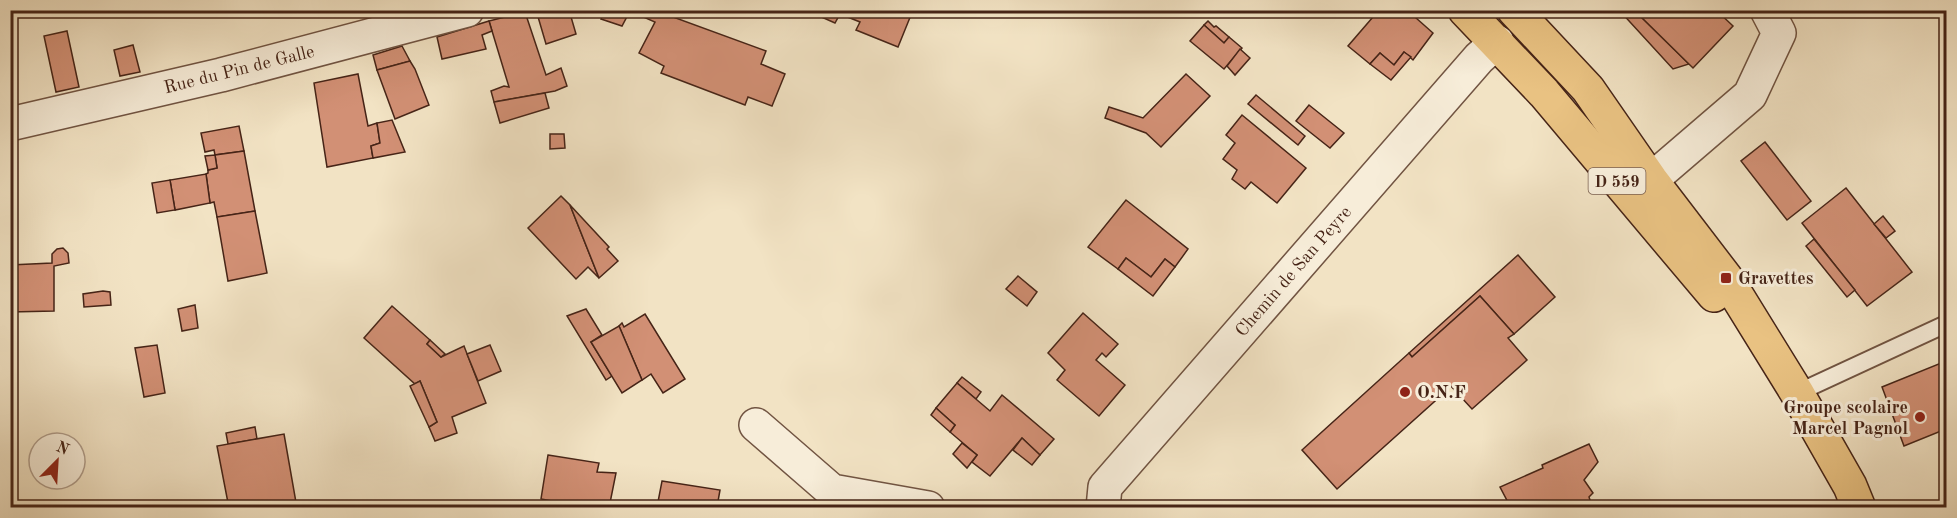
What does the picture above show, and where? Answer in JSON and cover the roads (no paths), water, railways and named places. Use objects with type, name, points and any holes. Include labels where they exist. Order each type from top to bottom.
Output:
[{"type":"main road","name":"D 559","points":[[1465,10],[1544,93],[1706,287],[1770,351]]},
{"type":"main road","name":"D 559","points":[[1514,10],[1588,89],[1651,180],[1726,278],[1797,393],[1850,486],[1859,507]]},
{"type":"street","name":"Rue du Pin de Galle","points":[[10,124],[221,75],[467,10]]},
{"type":"street","points":[[1651,180],[1750,95],[1779,33],[1767,10]]},
{"type":"street","name":"Chemin de San Peyre","points":[[1103,507],[1105,487],[1479,58],[1497,42]]},
{"type":"street","points":[[756,425],[832,491],[928,507]]},
{"type":"lane","points":[[1797,393],[1947,324]]},
{"type":"place","name":"Gravettes","points":[[1726,278]]},
{"type":"place","name":"O.N.F","points":[[1405,392]]},
{"type":"place","name":"Groupe scolaire Marcel Pagnol","points":[[1920,417]]}]
